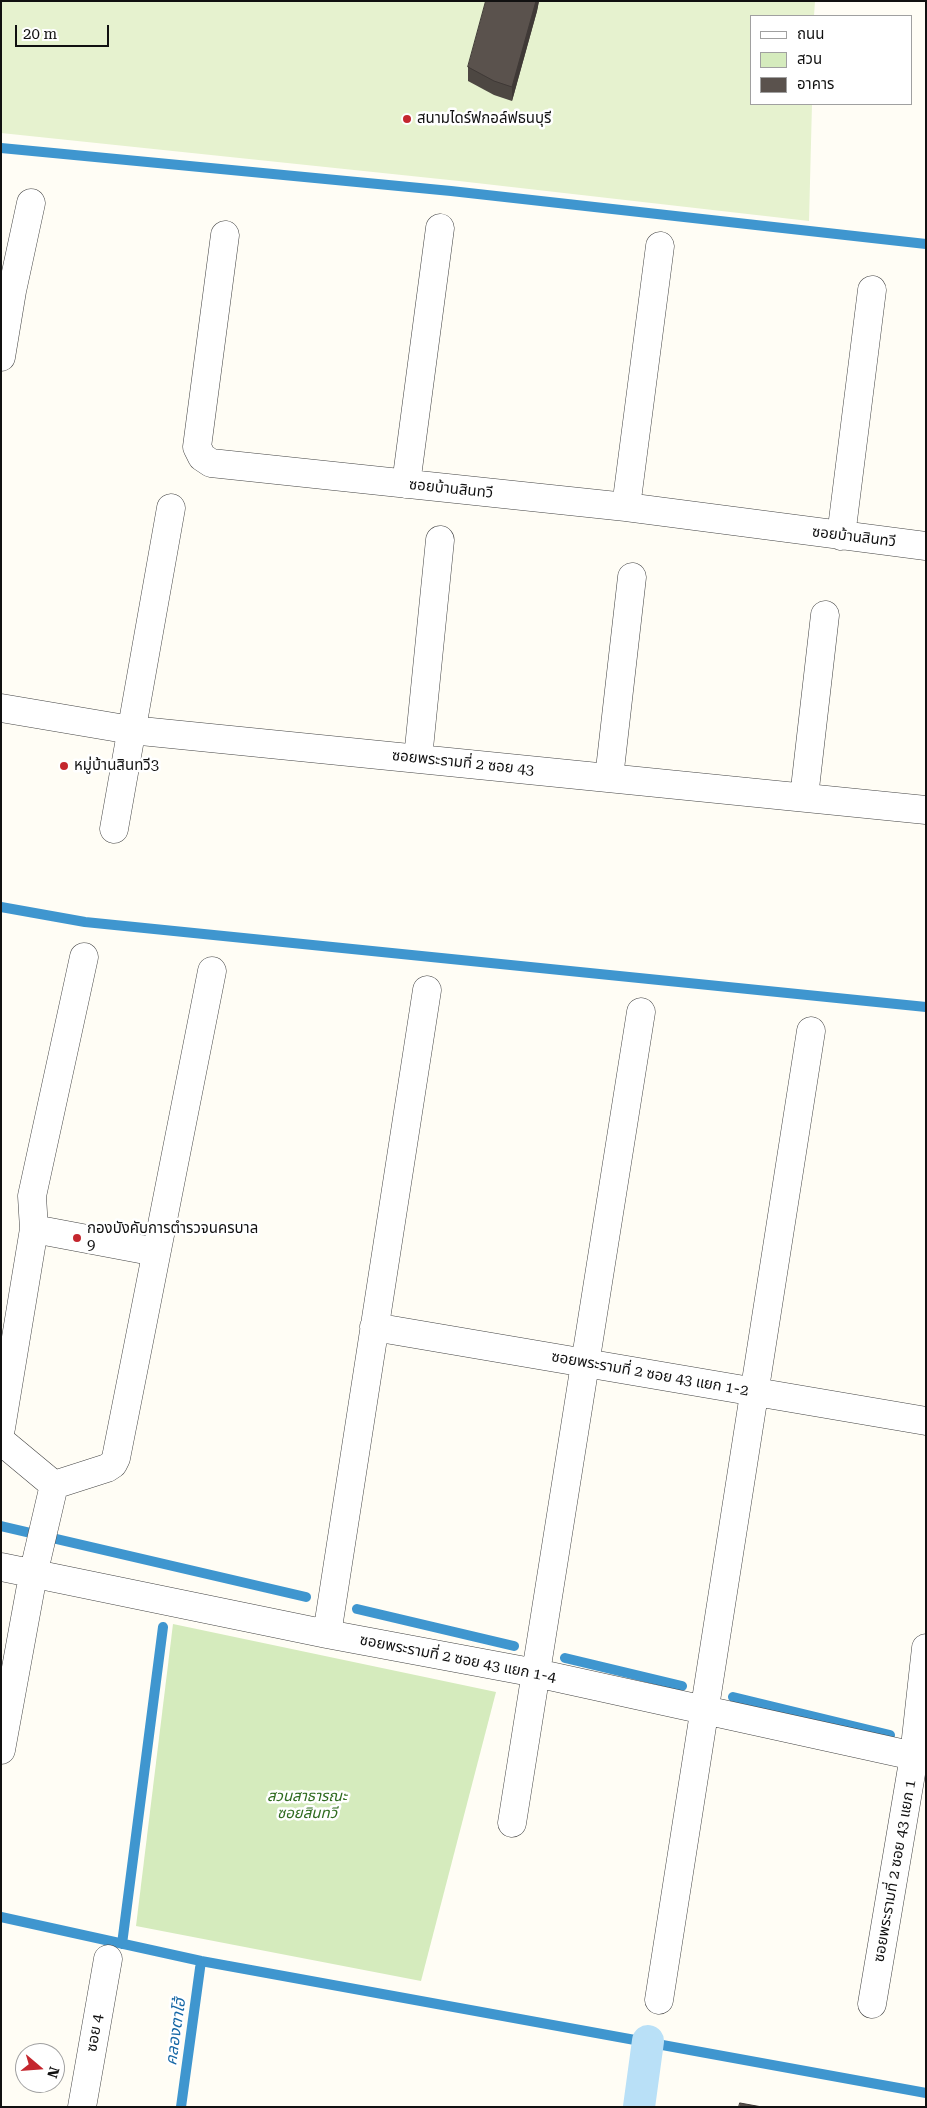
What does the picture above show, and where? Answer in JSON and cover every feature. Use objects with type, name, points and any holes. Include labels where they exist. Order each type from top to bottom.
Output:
[{"type":"street","points":[[1,357],[6,290],[31,203]]},
{"type":"street","points":[[406,484],[440,228]]},
{"type":"street","name":"ซอยบ้านสินทวี","points":[[225,235],[197,447],[202,457],[211,463],[626,507],[926,546]]},
{"type":"street","points":[[626,507],[660,246]]},
{"type":"street","points":[[841,536],[872,290]]},
{"type":"street","points":[[114,829],[171,508]]},
{"type":"street","points":[[418,758],[440,540]]},
{"type":"street","points":[[609,778],[632,577]]},
{"type":"street","points":[[804,798],[825,615]]},
{"type":"street","name":"ซอยพระรามที่ 2 ซอย 43","points":[[1,708],[132,730],[926,810]]},
{"type":"street","points":[[1,1428],[34,1229],[32,1196],[84,957]]},
{"type":"street","points":[[54,1485],[107,1468],[113,1464],[116,1458],[212,971]]},
{"type":"street","points":[[327,1634],[427,990]]},
{"type":"street","points":[[512,1823],[641,1012]]},
{"type":"street","points":[[659,2000],[811,1031]]},
{"type":"street","points":[[34,1229],[156,1252]]},
{"type":"street","name":"ซอยพระรามที่ 2 ซอย 43 แยก 1-2","points":[[374,1327],[926,1421]]},
{"type":"street","points":[[1,1441],[54,1485]]},
{"type":"street","points":[[1,1750],[33,1575],[54,1485]]},
{"type":"street","name":"ซอยพระรามที่ 2 ซอย 43 แยก 1-4","points":[[1,1567],[327,1634],[536,1673],[914,1756]]},
{"type":"street","name":"ซอยพระรามที่ 2 ซอย 43 แยก 1","points":[[872,2004],[914,1756],[926,1648]]},
{"type":"street","name":"ซอย 4","points":[[82,2107],[108,1959]]},
{"type":"green space","name":"สนามไดร์ฟกอล์ฟธนบุรี","points":[[1,1],[815,1],[814,15],[750,15],[750,105],[812,105],[809,221],[459,181],[1,133]]},
{"type":"green space","name":"สวนสาธารณะ ซอยสินทวี","points":[[173,1624],[496,1692],[421,1981],[136,1926]]},
{"type":"building","points":[[486,1],[536,1],[512,87],[494,81],[468,67]]},
{"type":"building","points":[[740,2103],[762,2107],[739,2107]]},
{"type":"waterway","points":[[1,148],[451,191],[926,244]]},
{"type":"waterway","points":[[1,907],[85,922],[926,1007]]},
{"type":"waterway","points":[[1,1526],[306,1597]]},
{"type":"waterway","points":[[357,1609],[514,1646]]},
{"type":"waterway","points":[[122,1944],[163,1627]]},
{"type":"waterway","points":[[565,1658],[682,1686]]},
{"type":"waterway","points":[[733,1697],[890,1735]]},
{"type":"waterway","points":[[1,1917],[201,1961],[926,2093]]},
{"type":"waterway","name":"คลองตาโฮ้","points":[[181,2107],[201,1961]]},
{"type":"waterway","points":[[639,2107],[648,2041]]},
{"type":"place","name":"สนามไดร์ฟกอล์ฟธนบุรี","points":[[407,119]]},
{"type":"place","name":"หมู่บ้านสินทวี3","points":[[64,766]]},
{"type":"place","name":"กองบังคับการตำรวจนครบาล 9","points":[[77,1238]]}]
